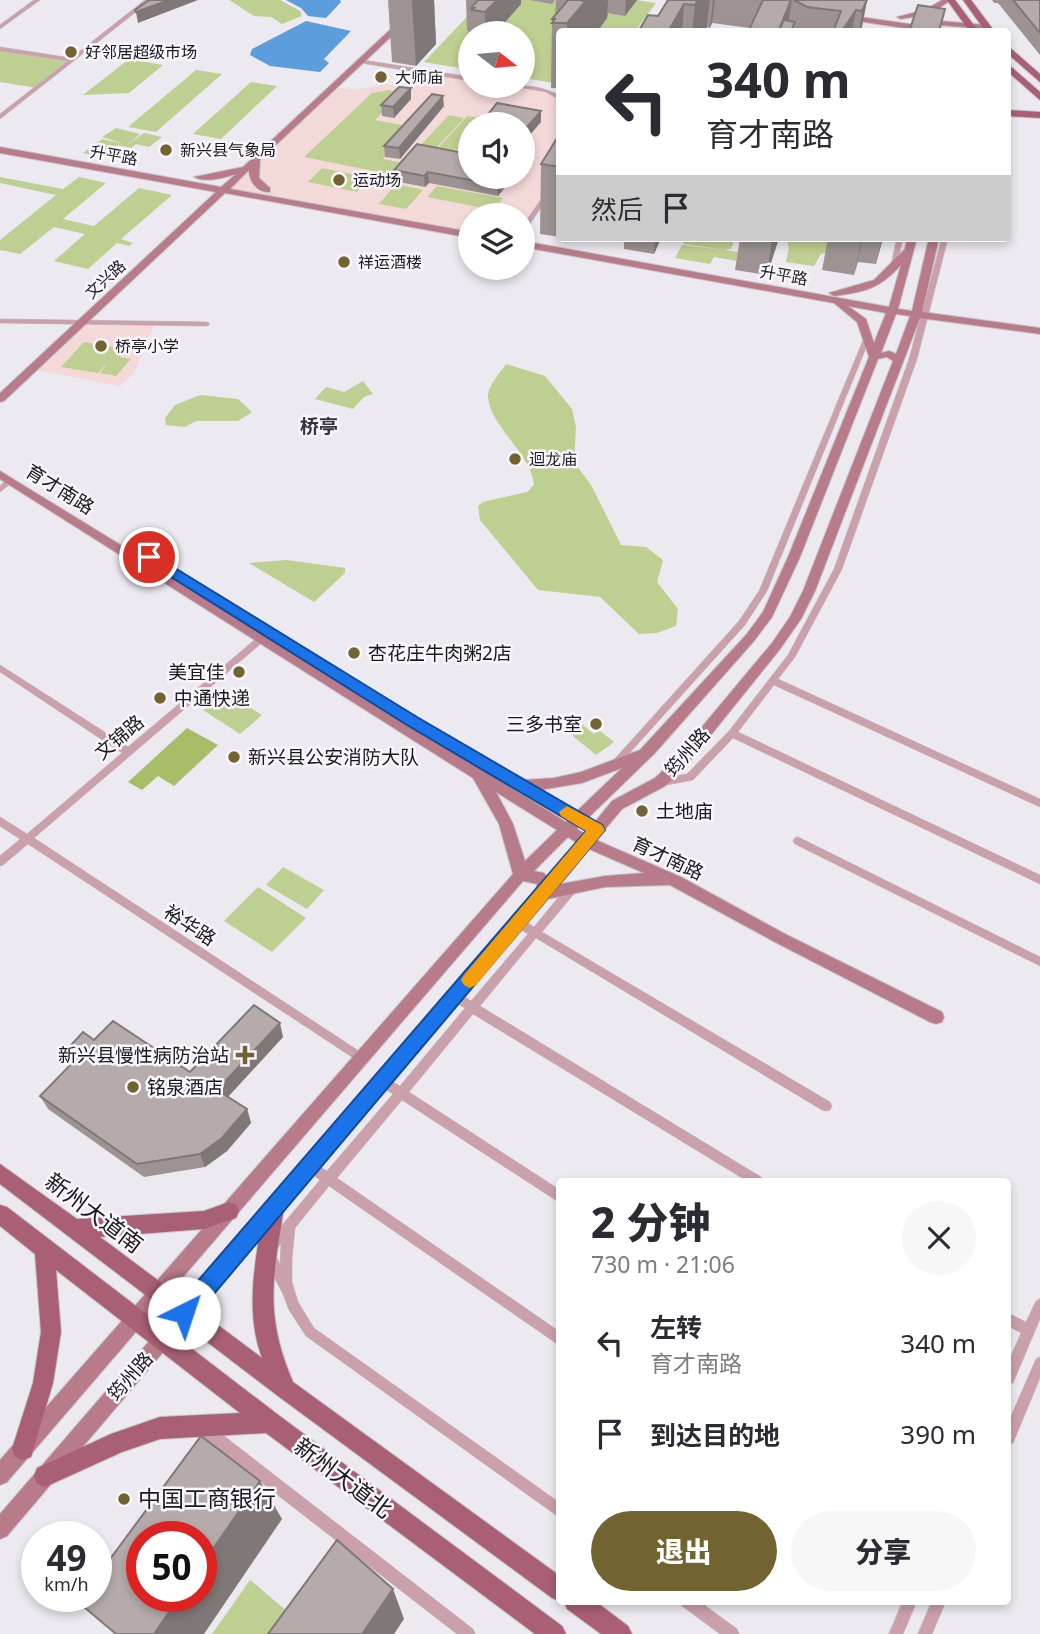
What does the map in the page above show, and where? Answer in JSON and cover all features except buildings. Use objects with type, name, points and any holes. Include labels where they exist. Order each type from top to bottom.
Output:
[{"type":"main road","points":[[949,0],[970,28]]},
{"type":"main road","points":[[967,0],[986,28]]},
{"type":"main road","points":[[1011,52],[1040,79]]},
{"type":"main road","points":[[1011,70],[1040,97]]},
{"type":"main road","points":[[1011,113],[1040,116]]},
{"type":"main road","name":"新州大道南","points":[[0,1173],[158,1292]]},
{"type":"main road","points":[[274,1208],[263,1292],[263,1322],[268,1349],[285,1389]]},
{"type":"main road","points":[[74,1229],[204,1220],[229,1211]]},
{"type":"main road","points":[[0,1214],[135,1318]]},
{"type":"main road","points":[[23,1449],[43,1383],[51,1332],[45,1249]]},
{"type":"main road","name":"新州大道北","points":[[158,1292],[285,1389],[556,1587]]},
{"type":"main road","name":"新州大道北","points":[[135,1318],[269,1422],[554,1634]]},
{"type":"main road","points":[[45,1476],[119,1442],[160,1428],[269,1422]]},
{"type":"main road","points":[[580,1605],[620,1634]]},
{"type":"street","points":[[0,27],[37,0]]},
{"type":"street","points":[[0,117],[148,0]]},
{"type":"street","name":"文兴路","points":[[0,399],[257,160],[416,0]]},
{"type":"street","name":"文兴路","points":[[228,187],[240,169],[363,62],[426,0]]},
{"type":"street","points":[[901,17],[927,12],[949,0]]},
{"type":"street","points":[[924,28],[836,12],[901,17],[960,28]]},
{"type":"street","points":[[890,23],[901,28]]},
{"type":"street","points":[[0,49],[72,60]]},
{"type":"street","points":[[363,62],[458,77]]},
{"type":"street","points":[[536,89],[548,91],[556,96]]},
{"type":"street","name":"升平路","points":[[0,142],[198,177],[257,197],[458,233]]},
{"type":"street","name":"升平路","points":[[0,150],[187,184],[267,190],[458,224]]},
{"type":"street","points":[[257,160],[252,174],[254,180],[267,190]]},
{"type":"street","points":[[198,177],[221,176],[240,169]]},
{"type":"street","points":[[535,215],[556,182]]},
{"type":"street","points":[[187,184],[202,188],[209,196],[205,208]]},
{"type":"street","points":[[205,208],[225,198],[257,197]]},
{"type":"street","name":"升平路","points":[[535,235],[556,240]]},
{"type":"street","name":"升平路","points":[[566,242],[832,297]]},
{"type":"street","points":[[894,267],[899,242]]},
{"type":"street","name":"筠州路","points":[[0,1528],[543,895],[617,805],[660,782],[776,646],[795,619],[809,591],[899,360],[922,312],[933,242]]},
{"type":"street","points":[[660,782],[690,777],[732,733],[791,657],[838,569],[944,242]]},
{"type":"street","points":[[832,297],[881,283],[911,244]]},
{"type":"street","name":"筠州路","points":[[0,1475],[520,875],[649,750],[750,638],[768,614],[794,557],[894,307],[911,244]]},
{"type":"street","name":"升平路","points":[[535,246],[1040,331]]},
{"type":"street","points":[[832,297],[862,321],[874,357],[889,354],[899,360]]},
{"type":"street","points":[[0,321],[207,324]]},
{"type":"street","points":[[612,767],[742,623],[763,591],[867,338]]},
{"type":"street","name":"育才南路","points":[[0,464],[412,721],[597,830]]},
{"type":"street","name":"育才南路","points":[[3,482],[475,770],[586,842],[676,881],[779,938],[936,1017]]},
{"type":"street","name":"文锦路","points":[[0,862],[261,639]]},
{"type":"street","points":[[0,668],[128,752]]},
{"type":"street","points":[[774,681],[1040,803]]},
{"type":"street","points":[[732,733],[1040,880]]},
{"type":"street","points":[[520,785],[555,785],[576,781],[649,750]]},
{"type":"street","points":[[475,770],[501,809],[517,855],[520,875],[539,877],[544,883],[543,895],[575,885],[631,878],[676,881]]},
{"type":"street","name":"裕华路","points":[[0,821],[361,1058]]},
{"type":"street","points":[[798,841],[1040,962]]},
{"type":"street","points":[[556,1508],[310,1332],[293,1311],[267,1252],[575,885]]},
{"type":"street","points":[[519,923],[826,1105]]},
{"type":"street","points":[[455,997],[752,1178]]},
{"type":"street","points":[[383,1081],[556,1194]]},
{"type":"street","points":[[310,1166],[556,1337]]},
{"type":"street","points":[[285,1289],[289,1226]]},
{"type":"street","points":[[1011,1371],[1040,1305]]},
{"type":"street","points":[[1011,1321],[1029,1330]]},
{"type":"street","points":[[1011,1431],[1040,1363]]},
{"type":"street","points":[[200,1425],[468,1634]]},
{"type":"street","points":[[692,1605],[732,1634]]},
{"type":"street","points":[[896,1634],[908,1605]]},
{"type":"street","points":[[925,1634],[937,1605]]},
{"type":"shaded area","points":[[429,72],[458,77],[458,98],[536,98],[536,89],[548,91],[556,96],[556,182],[535,212],[535,203],[458,203],[458,233],[224,191],[336,87],[354,90],[387,84],[415,88]]},
{"type":"shaded area","name":"桥亭小学","points":[[81,323],[155,323],[134,373],[120,386],[31,369]]},
{"type":"green space","points":[[229,0],[280,0],[300,11],[302,16],[282,24],[271,17],[254,16]]},
{"type":"green space","points":[[483,0],[636,0],[656,3],[637,28],[556,28],[556,83],[536,80],[536,21],[463,21]]},
{"type":"green space","points":[[458,26],[458,68],[424,62]]},
{"type":"green space","points":[[0,49],[72,60],[37,88],[0,82]]},
{"type":"green space","points":[[129,59],[163,65],[129,93],[83,95]]},
{"type":"green space","points":[[196,70],[222,74],[156,132],[128,127]]},
{"type":"green space","points":[[251,82],[277,86],[221,139],[193,134]]},
{"type":"green space","points":[[389,90],[401,93],[375,120],[413,127],[383,159],[404,163],[393,175],[304,157],[372,93]]},
{"type":"green space","points":[[449,115],[458,117],[458,125],[431,154],[415,151]]},
{"type":"green space","points":[[458,126],[458,150],[455,149],[448,158],[432,155]]},
{"type":"green space","points":[[116,128],[140,134],[127,145],[144,133],[162,137],[149,147],[136,144],[131,148],[118,145],[101,157],[83,153],[102,139],[124,144],[102,137]]},
{"type":"green space","name":"运动场","points":[[322,168],[371,178],[357,192],[308,182]]},
{"type":"green space","points":[[0,177],[63,189],[79,177],[106,183],[63,219],[94,226],[139,188],[172,195],[121,239],[133,243],[129,246],[117,243],[88,269],[54,261],[85,234],[54,227],[20,254],[0,250],[0,240],[56,195],[0,183]]},
{"type":"green space","points":[[396,184],[423,190],[406,209],[379,204]]},
{"type":"green space","points":[[437,186],[503,198],[499,203],[458,203],[427,197]]},
{"type":"green space","points":[[683,242],[734,242],[731,249],[724,250]]},
{"type":"green space","points":[[787,242],[838,242],[833,251],[821,254],[814,266],[786,262],[789,247]]},
{"type":"green space","points":[[682,245],[740,252],[736,261],[714,257],[710,264],[675,258]]},
{"type":"green space","points":[[84,342],[126,349],[120,357],[131,359],[116,376],[100,373],[109,361],[98,373],[61,367]]},
{"type":"green space","points":[[506,364],[545,376],[572,409],[576,427],[574,462],[591,485],[621,545],[646,547],[663,560],[657,582],[678,609],[676,626],[657,633],[639,634],[600,597],[538,590],[480,520],[478,506],[483,502],[527,492],[534,485],[526,462],[496,419],[488,397],[492,384]]},
{"type":"green space","points":[[363,381],[373,394],[364,397],[353,409],[315,399],[326,387],[344,392]]},
{"type":"green space","points":[[200,395],[238,399],[252,412],[238,421],[196,421],[185,427],[166,425],[165,418],[175,405]]},
{"type":"green space","points":[[287,560],[345,568],[345,573],[314,602],[249,563]]},
{"type":"green space","points":[[225,692],[262,715],[240,734],[203,710]]},
{"type":"green space","points":[[579,722],[594,734],[599,730],[614,742],[596,755],[567,731]]},
{"type":"green space","points":[[187,728],[218,745],[174,786],[158,776],[142,790],[128,782]]},
{"type":"green space","points":[[283,867],[324,890],[307,909],[266,885]]},
{"type":"green space","points":[[258,887],[306,918],[272,952],[224,921]]},
{"type":"green space","points":[[250,1580],[301,1623],[294,1634],[212,1634]]},
{"type":"water","points":[[286,0],[341,2],[326,18],[308,16],[301,8]]},
{"type":"water","points":[[306,21],[351,31],[324,59],[329,63],[320,72],[270,66],[250,55],[252,49]]},
{"type":"slow traffic","points":[[470,980],[597,830],[567,812]]},
{"type":"place","name":"好邻居超级市场","points":[[71,52]]},
{"type":"place","name":"大师庙","points":[[381,77]]},
{"type":"place","name":"新兴县气象局","points":[[166,150]]},
{"type":"place","name":"运动场","points":[[339,180]]},
{"type":"place","name":"祥运酒楼","points":[[344,262]]},
{"type":"place","name":"桥亭小学","points":[[101,346]]},
{"type":"place","name":"迴龙庙","points":[[515,459]]},
{"type":"place","name":"杏花庄牛肉粥2店","points":[[354,653]]},
{"type":"place","name":"美宜佳","points":[[239,672]]},
{"type":"place","name":"中通快递","points":[[160,698]]},
{"type":"place","name":"三多书室","points":[[596,724]]},
{"type":"place","name":"新兴县公安消防大队","points":[[234,757]]},
{"type":"place","name":"土地庙","points":[[642,811]]},
{"type":"place","name":"新兴县慢性病防治站","points":[[245,1055]]},
{"type":"place","name":"铭泉酒店","points":[[133,1087]]},
{"type":"place","name":"中国工商银行","points":[[124,1499]]},
{"type":"district","name":"桥亭","points":[[319,426]]},
{"type":"route","points":[[149,557],[412,721],[597,830],[184,1313]]}]
